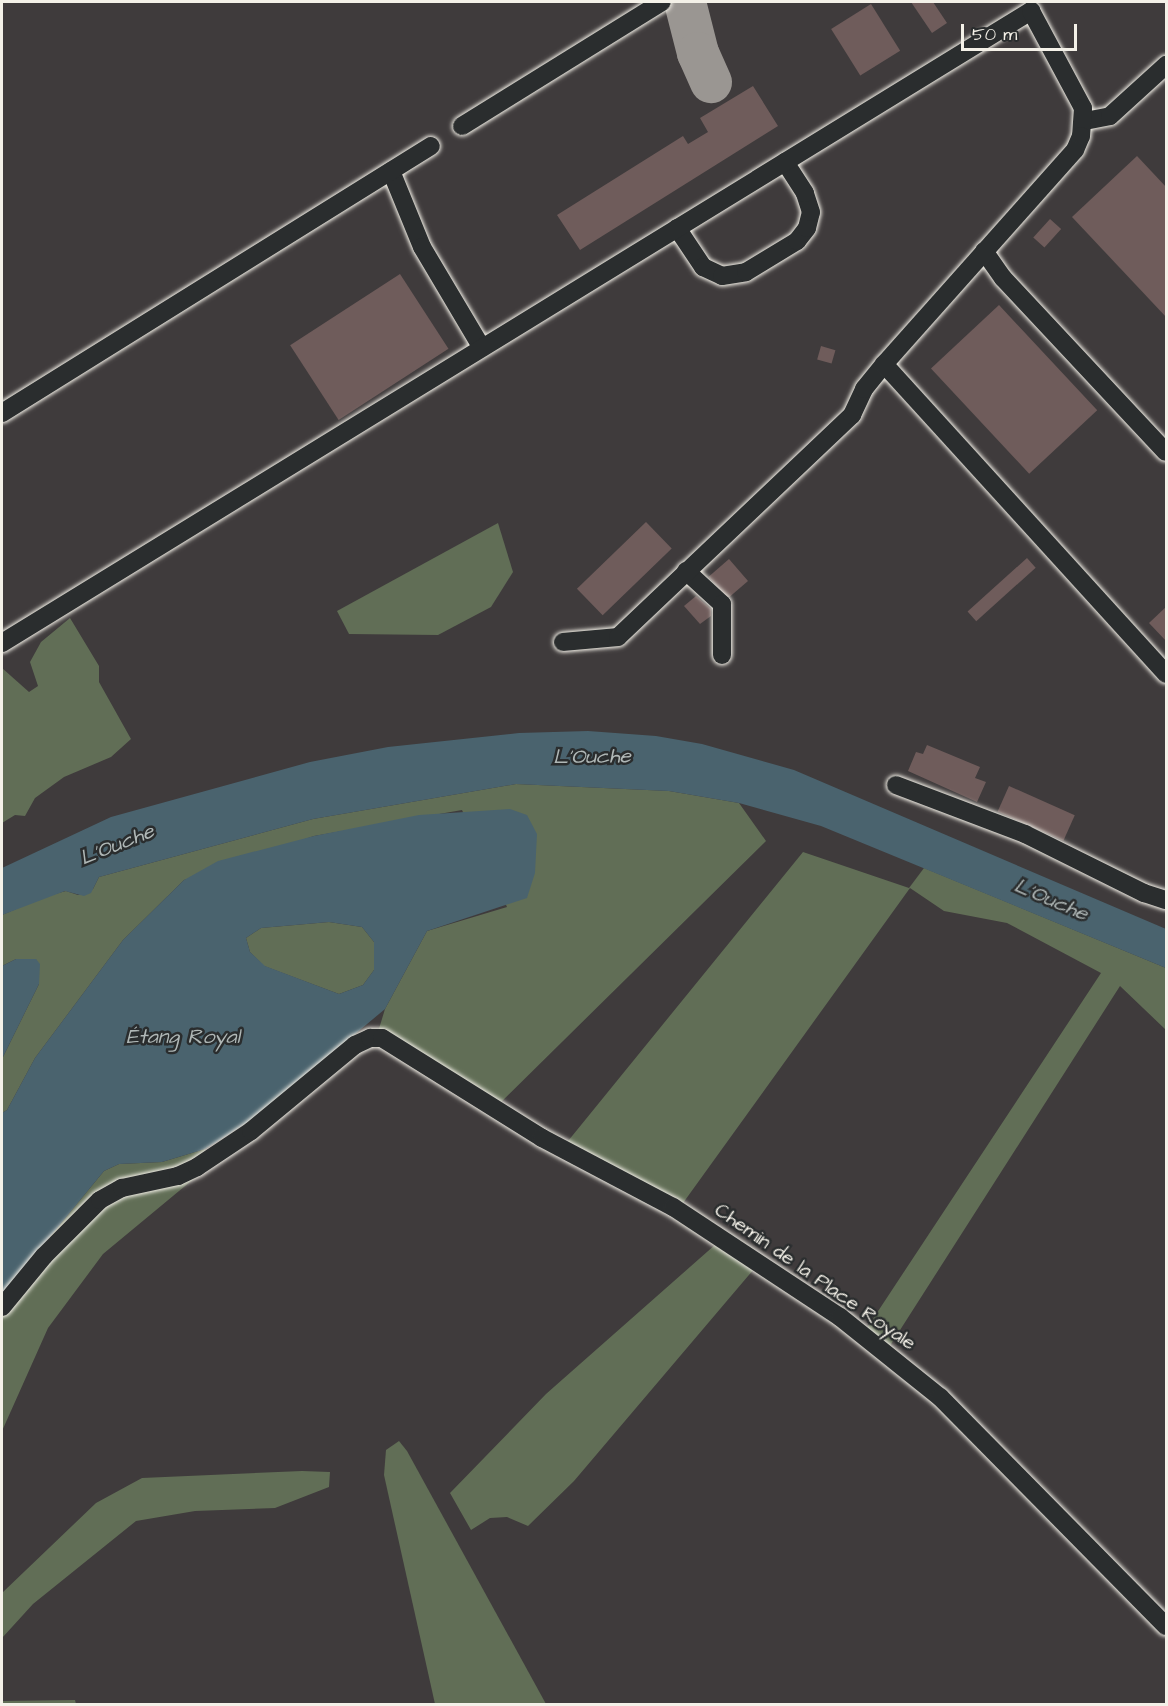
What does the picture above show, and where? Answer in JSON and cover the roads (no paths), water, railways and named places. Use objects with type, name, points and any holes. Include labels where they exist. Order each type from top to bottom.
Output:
[{"type":"lane","points":[[462,126],[662,2]]},
{"type":"lane","points":[[2,643],[1031,11],[1083,108],[1085,121],[1075,150],[884,364],[864,389],[852,415],[618,637],[563,642]]},
{"type":"lane","points":[[1085,121],[1110,116],[1167,65]]},
{"type":"lane","points":[[2,413],[431,146]]},
{"type":"lane","points":[[677,228],[703,267],[722,276],[740,275],[797,241],[807,228],[811,213],[805,193],[785,162]]},
{"type":"lane","points":[[391,171],[422,247],[482,348]]},
{"type":"lane","points":[[984,251],[1003,278],[1167,452]]},
{"type":"lane","points":[[884,364],[1167,674]]},
{"type":"lane","points":[[686,571],[722,604],[722,655]]},
{"type":"lane","points":[[896,785],[1025,834],[1144,893],[1167,900]]},
{"type":"lane","name":"Chemin de la Place Royale","points":[[2,1307],[44,1256],[100,1200],[122,1188],[177,1176],[197,1167],[251,1131],[355,1046],[370,1038],[382,1038],[542,1138],[673,1207],[857,1330],[940,1397],[1167,1626]]},
{"type":"water","name":"L'Ouche","points":[[588,731],[656,736],[702,744],[794,770],[1166,929],[1166,968],[821,826],[739,803],[669,791],[516,784],[313,819],[99,877],[91,893],[84,896],[65,891],[2,915],[2,868],[111,817],[310,762],[388,747],[519,733]]},
{"type":"water","name":"Étang Royal","points":[[510,809],[527,815],[537,834],[535,873],[527,898],[427,931],[385,1009],[257,1116],[223,1138],[205,1149],[162,1162],[119,1164],[104,1171],[2,1295],[2,1113],[7,1110],[35,1058],[123,940],[184,880],[218,861],[314,836],[419,815]],"holes":[[[329,922],[362,927],[374,942],[374,970],[363,985],[339,994],[265,966],[250,952],[246,938],[261,928]]]},
{"type":"water","points":[[16,959],[36,959],[40,964],[39,984],[2,1059],[2,966]]}]
